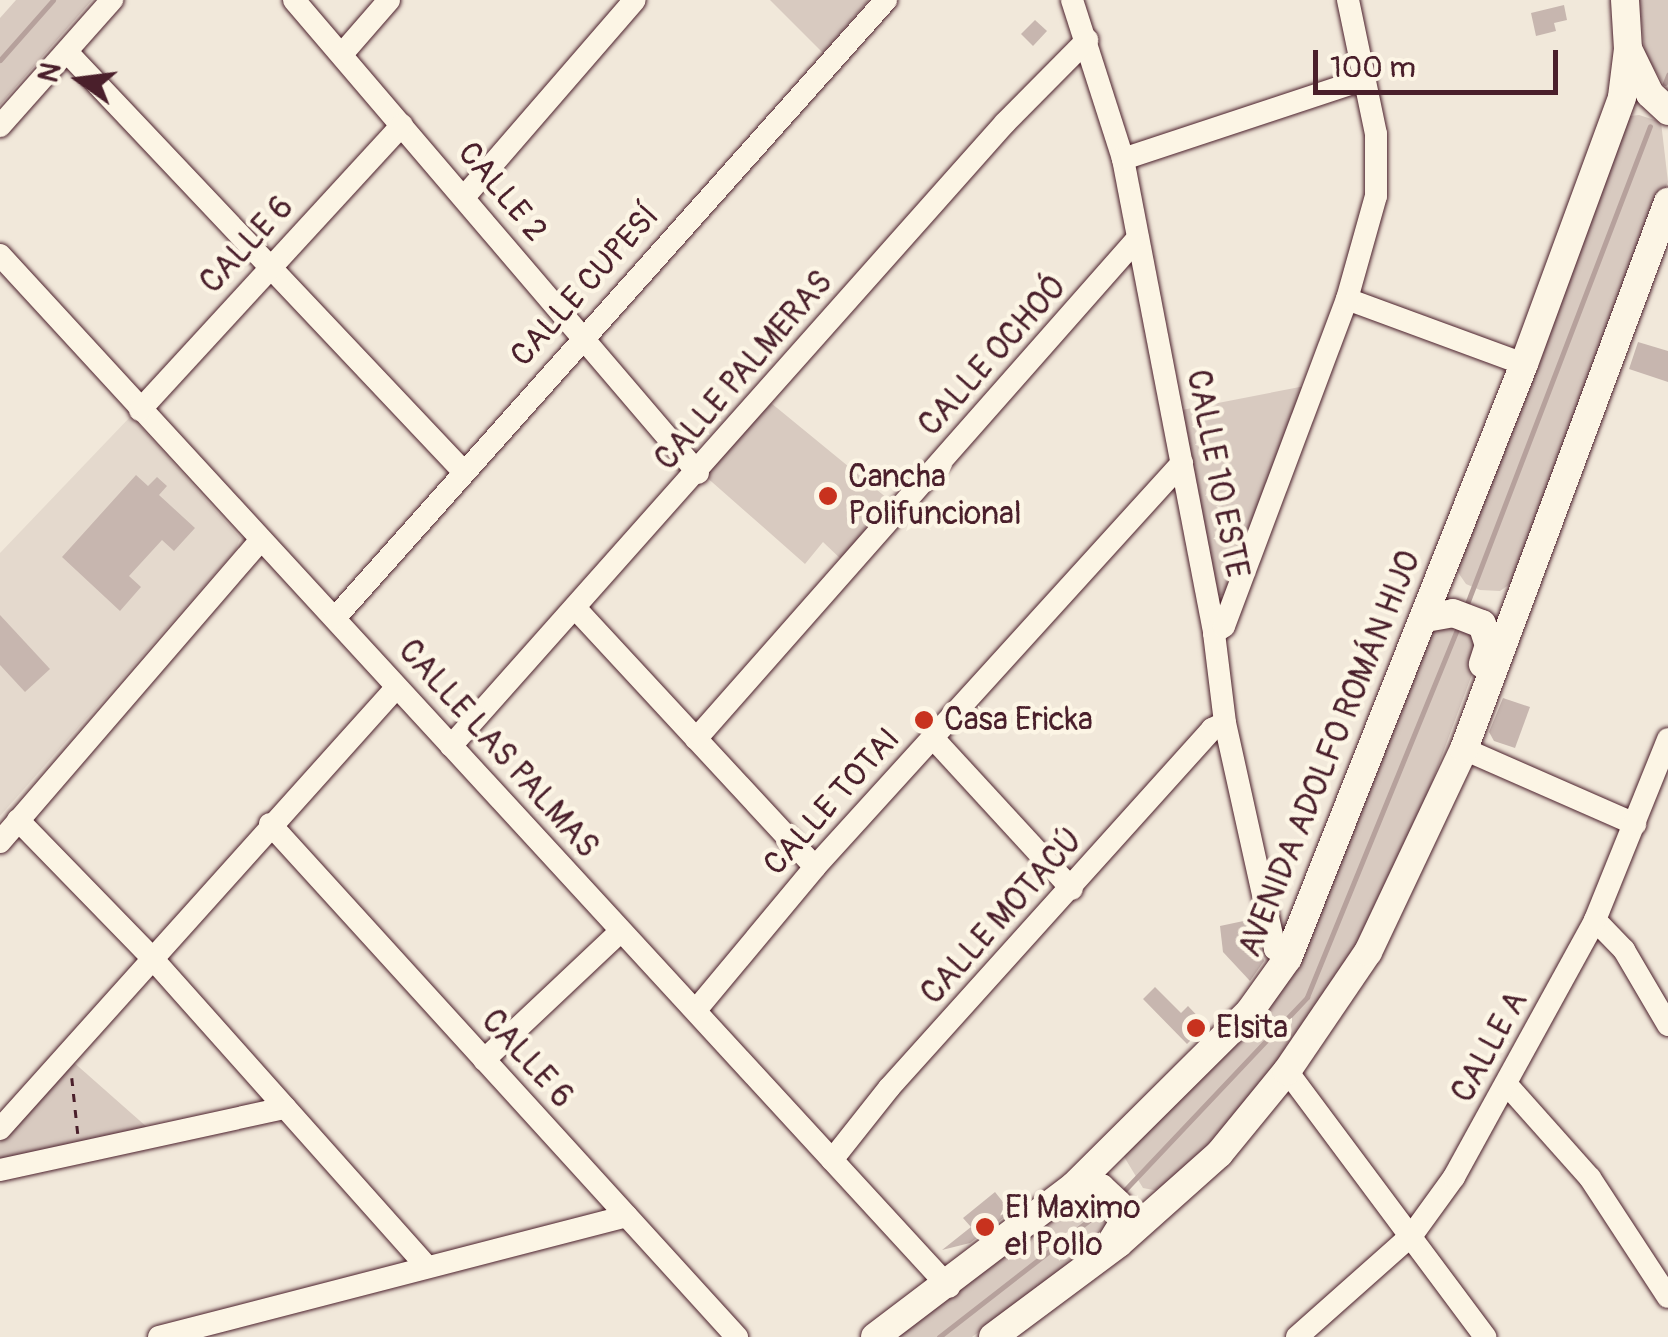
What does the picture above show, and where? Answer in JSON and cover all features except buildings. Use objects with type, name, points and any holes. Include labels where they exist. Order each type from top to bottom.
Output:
[{"type":"main road","points":[[1622,7],[1628,49],[1666,112]]},
{"type":"main road","name":"AVENIDA ADOLFO ROMÁN HIJO","points":[[875,1337],[949,1286],[1078,1186],[1248,1014],[1288,958],[1439,599],[1622,97],[1628,49]]},
{"type":"main road","points":[[1430,832],[1502,613],[1665,211]]},
{"type":"main road","points":[[1439,599],[1468,616],[1502,613]]},
{"type":"main road","points":[[993,1337],[1069,1282],[1219,1154],[1287,1071],[1368,952],[1430,832],[1464,749],[1502,613]]},
{"type":"main road","points":[[1117,1150],[1123,1188],[1163,1202]]},
{"type":"main road","points":[[1069,1282],[1113,1243],[1122,1220],[1106,1191],[1078,1186]]},
{"type":"street","points":[[0,126],[112,0]]},
{"type":"street","name":"CALLE 2","points":[[294,0],[698,472]]},
{"type":"street","points":[[343,53],[389,0]]},
{"type":"street","points":[[465,196],[636,0]]},
{"type":"street","name":"CALLE CUPESÍ","points":[[335,618],[886,0]]},
{"type":"street","name":"CALLE 10 ESTE","points":[[1072,0],[1123,159],[1214,633],[1225,723],[1275,949],[1288,958]]},
{"type":"street","points":[[1214,633],[1224,626],[1347,299],[1377,182],[1365,79],[1348,0]]},
{"type":"street","name":"CALLE PALMERAS","points":[[451,746],[577,610],[1005,123],[1087,40]]},
{"type":"street","points":[[67,52],[463,471]]},
{"type":"street","points":[[1123,159],[1365,79]]},
{"type":"street","name":"CALLE 6","points":[[140,410],[402,125]]},
{"type":"street","name":"CALLE OCHOÓ","points":[[696,739],[1137,239]]},
{"type":"street","name":"CALLE LAS PALMAS","points":[[0,255],[949,1286]]},
{"type":"street","points":[[1347,299],[1524,364]]},
{"type":"street","name":"CALLE TOTAI","points":[[696,1010],[815,867],[1182,464]]},
{"type":"street","points":[[0,842],[261,540]]},
{"type":"street","points":[[577,610],[815,867]]},
{"type":"street","points":[[0,1129],[396,688]]},
{"type":"street","name":"CALLE MOTACÚ","points":[[832,1160],[1212,729],[1225,723]]},
{"type":"street","points":[[933,738],[1072,889]]},
{"type":"street","name":"CALLE A","points":[[1297,1337],[1412,1235],[1508,1086],[1595,920],[1668,738]]},
{"type":"street","points":[[1464,749],[1635,824]]},
{"type":"street","points":[[18,820],[152,958],[426,1265]]},
{"type":"street","name":"CALLE 6","points":[[270,824],[737,1337]]},
{"type":"street","points":[[1595,920],[1624,950],[1668,1025]]},
{"type":"street","points":[[484,1060],[620,932]]},
{"type":"street","points":[[1287,1071],[1484,1337]]},
{"type":"street","points":[[1508,1086],[1590,1178],[1668,1298]]},
{"type":"street","points":[[0,1170],[285,1108]]},
{"type":"street","points":[[159,1337],[627,1216]]},
{"type":"path","points":[[1262,1024],[1284,1042]]},
{"type":"path","points":[[69,1052],[80,1151]]},
{"type":"shaded area","points":[[16,0],[92,0],[0,105],[0,18]]},
{"type":"shaded area","points":[[770,0],[869,0],[823,53]]},
{"type":"shaded area","points":[[1639,0],[1668,0],[1668,91],[1645,54]]},
{"type":"shaded area","points":[[1639,115],[1661,122],[1668,182],[1513,582],[1500,591],[1480,590],[1466,584],[1453,565],[1621,117]]},
{"type":"shaded area","points":[[1305,386],[1225,595],[1216,596],[1182,410]]},
{"type":"shaded area","points":[[771,403],[893,503],[844,562],[823,542],[805,564],[704,475]]},
{"type":"shaded area","points":[[131,416],[240,538],[235,551],[0,816],[0,553]]},
{"type":"shaded area","points":[[1446,617],[1484,642],[1411,839],[1333,992],[1219,1142],[1164,1192],[1143,1188],[1123,1155],[1255,1013],[1432,621]]},
{"type":"shaded area","points":[[71,1060],[148,1128],[0,1159],[0,1142]]},
{"type":"shaded area","points":[[1084,1187],[1106,1197],[1113,1233],[972,1337],[860,1337]]},
{"type":"waterway","points":[[0,60],[53,0]]},
{"type":"waterway","points":[[1665,83],[1668,75]]},
{"type":"waterway","points":[[1465,609],[1650,126]]},
{"type":"waterway","points":[[1121,1194],[1307,997],[1459,624]]},
{"type":"waterway","points":[[939,1337],[1105,1208]]},
{"type":"place","name":"Cancha Polifuncional","points":[[828,496]]},
{"type":"place","name":"Casa Ericka","points":[[924,720]]},
{"type":"place","name":"Elsita","points":[[1196,1028]]},
{"type":"place","name":"El Maximo el Pollo","points":[[985,1227]]}]
